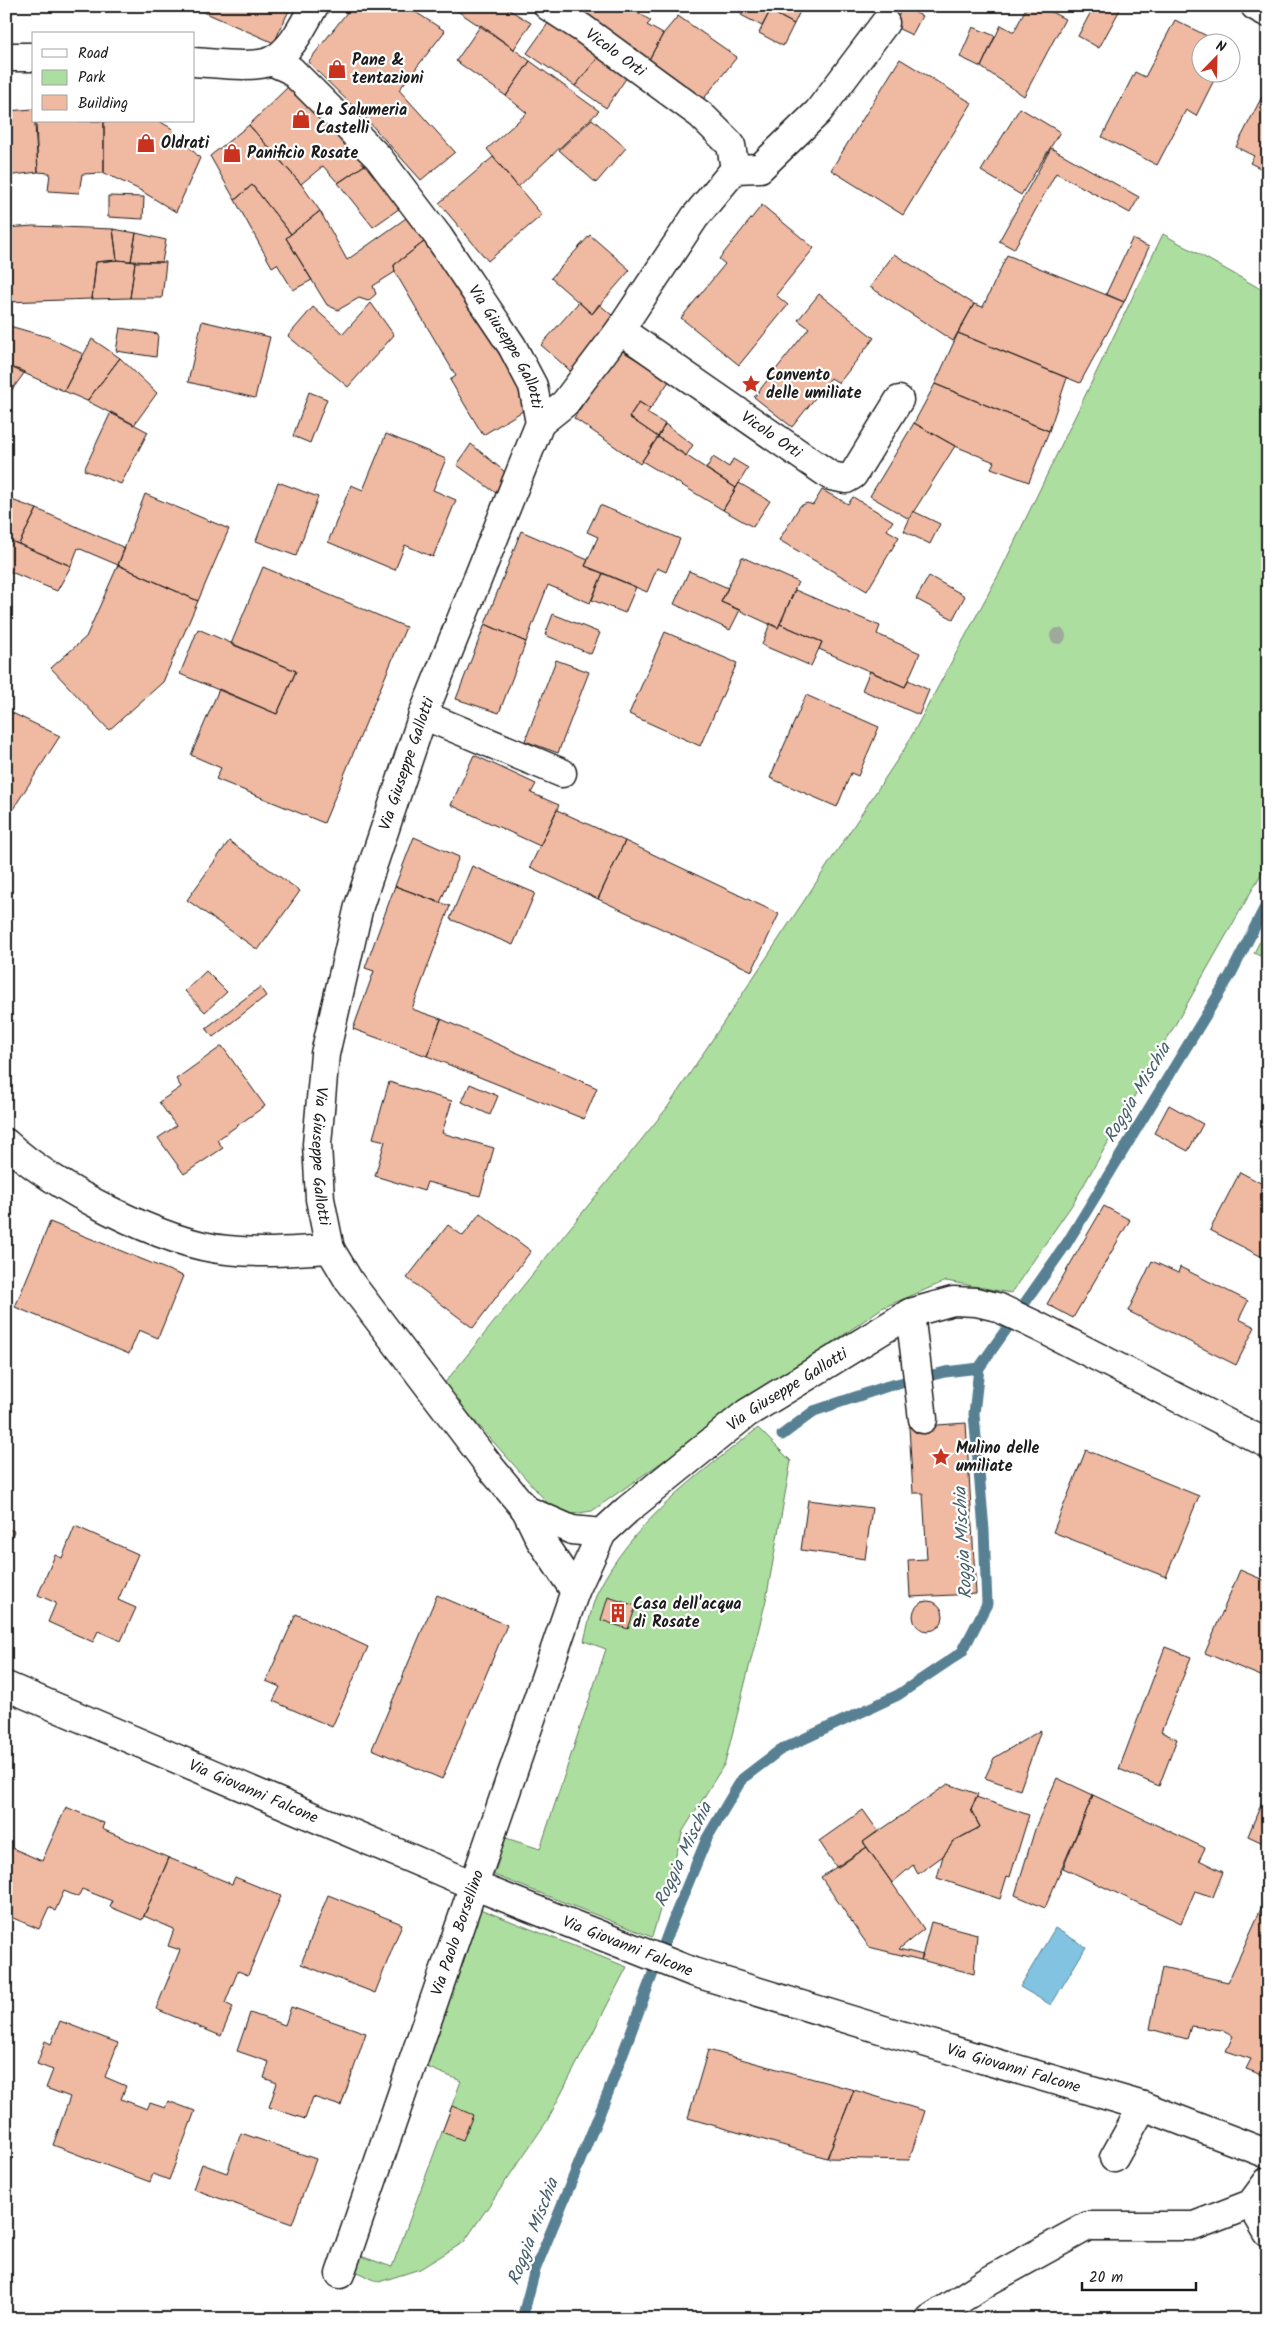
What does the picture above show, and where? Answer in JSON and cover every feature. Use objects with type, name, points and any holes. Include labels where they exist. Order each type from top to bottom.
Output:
[{"type":"street","points":[[195,62],[250,64],[271,61],[283,52],[296,38],[314,6]]},
{"type":"street","name":"Vicolo Orti","points":[[548,6],[582,28],[701,116],[731,145],[735,170]]},
{"type":"street","points":[[1255,6],[1268,13]]},
{"type":"street","points":[[540,423],[565,403],[620,330],[696,217],[735,170],[760,168],[806,125],[818,112],[885,23]]},
{"type":"street","points":[[6,57],[32,57]]},
{"type":"street","name":"Via Giuseppe Gallotti","points":[[271,61],[291,70],[378,156],[420,212],[512,346],[532,386],[540,423],[423,715],[359,906],[325,1054],[317,1144],[320,1199],[330,1248],[349,1281],[491,1468],[526,1510],[540,1539],[575,1591]]},
{"type":"street","name":"Vicolo Orti","points":[[620,330],[831,476],[846,479],[853,475],[899,400]]},
{"type":"street","points":[[423,715],[562,773]]},
{"type":"street","points":[[6,1143],[51,1178],[130,1220],[173,1238],[225,1250],[243,1252],[261,1253],[330,1248]]},
{"type":"street","name":"Via Giuseppe Gallotti","points":[[575,1591],[602,1533],[627,1510],[747,1413],[910,1313],[953,1301],[976,1302],[997,1308],[1039,1327],[1242,1431]]},
{"type":"street","points":[[910,1313],[921,1408]]},
{"type":"street","points":[[1242,1431],[1268,1419]]},
{"type":"street","points":[[1242,1431],[1268,1444]]},
{"type":"street","name":"Via Giuseppe Gallotti","points":[[526,1510],[572,1530],[602,1533]]},
{"type":"street","name":"Via Paolo Borsellino","points":[[340,2274],[575,1591]]},
{"type":"street","name":"Via Giovanni Falcone","points":[[6,1686],[473,1885],[673,1965],[900,2035],[1143,2106],[1268,2154]]},
{"type":"street","points":[[1114,2158],[1143,2106]]},
{"type":"street","points":[[930,2319],[990,2280],[1088,2226],[1194,2226],[1251,2204],[1268,2181]]},
{"type":"street","points":[[1251,2204],[1268,2233]]},
{"type":"green space","points":[[1163,234],[1268,293],[1268,862],[1074,1202],[1011,1293],[946,1281],[882,1308],[592,1511],[559,1516],[443,1385],[667,1108],[905,748],[1000,572]]},
{"type":"green space","points":[[1268,925],[1268,960],[1254,953]]},
{"type":"green space","points":[[758,1428],[791,1461],[766,1600],[725,1763],[683,1831],[652,1937],[494,1875],[506,1838],[540,1849],[606,1649],[584,1641],[597,1593],[611,1568],[647,1522],[668,1502]]},
{"type":"green space","points":[[480,1909],[627,1967],[547,2121],[464,2242],[420,2269],[379,2282],[350,2269],[355,2254],[392,2267],[461,2081],[424,2066]]},
{"type":"water","points":[[1055,1928],[1086,1947],[1051,2005],[1020,1987]]},
{"type":"building","points":[[190,6],[291,6],[274,43]]},
{"type":"building","points":[[352,6],[406,6],[445,31],[399,90],[455,152],[421,180],[368,121],[308,62]]},
{"type":"building","points":[[406,6],[418,6],[414,11]]},
{"type":"building","points":[[450,6],[503,6],[531,23],[514,49]]},
{"type":"building","points":[[590,6],[629,6],[651,21],[647,25],[663,34],[646,65],[583,17]]},
{"type":"building","points":[[745,6],[759,6],[770,11],[762,26],[741,15]]},
{"type":"building","points":[[759,6],[772,6],[770,11]]},
{"type":"building","points":[[772,6],[802,7],[794,24],[770,11]]},
{"type":"building","points":[[1027,6],[1039,6],[1065,19],[1024,96],[981,67],[1001,25],[1014,32]]},
{"type":"building","points":[[1094,6],[1122,6],[1099,48],[1078,36]]},
{"type":"building","points":[[903,7],[922,16],[912,35],[893,26]]},
{"type":"building","points":[[770,11],[794,24],[783,46],[759,33]]},
{"type":"building","points":[[554,15],[605,49],[575,86],[527,53]]},
{"type":"building","points":[[678,16],[737,57],[701,102],[646,65],[663,34]]},
{"type":"building","points":[[1175,20],[1199,32],[1192,32],[1192,82],[1213,82],[1196,116],[1186,110],[1157,165],[1102,137],[1135,72],[1145,77]]},
{"type":"building","points":[[481,25],[530,61],[506,96],[456,61]]},
{"type":"building","points":[[973,27],[995,36],[981,67],[960,57]]},
{"type":"building","points":[[599,56],[629,74],[606,108],[575,86]]},
{"type":"building","points":[[900,59],[972,103],[903,215],[831,170]]},
{"type":"building","points":[[530,61],[599,111],[518,187],[487,149],[527,113],[506,96]]},
{"type":"building","points":[[292,83],[372,160],[338,183],[323,166],[301,184],[249,125]]},
{"type":"building","points":[[1268,85],[1268,172],[1250,163],[1254,156],[1236,147]]},
{"type":"building","points":[[1020,108],[1060,132],[1021,195],[981,171]]},
{"type":"building","points":[[32,109],[32,122],[35,122],[38,172],[6,176],[6,111]]},
{"type":"building","points":[[592,119],[626,148],[596,183],[559,150]]},
{"type":"building","points":[[36,122],[104,122],[104,173],[82,174],[79,193],[48,191],[50,173],[38,172]]},
{"type":"building","points":[[104,122],[161,122],[171,128],[200,158],[176,212],[138,189],[104,173]]},
{"type":"building","points":[[249,125],[301,184],[320,211],[291,234],[252,185],[235,200],[210,156]]},
{"type":"building","points":[[1051,148],[1139,197],[1130,213],[1056,173],[1014,249],[999,241]]},
{"type":"building","points":[[493,157],[542,215],[488,261],[439,203]]},
{"type":"building","points":[[372,160],[403,206],[373,227],[338,183]]},
{"type":"building","points":[[252,185],[291,234],[286,238],[312,280],[293,290],[277,264],[272,267],[235,200]]},
{"type":"building","points":[[108,196],[144,197],[143,219],[108,217]]},
{"type":"building","points":[[762,205],[814,248],[776,295],[788,305],[739,365],[681,318],[725,264],[719,259]]},
{"type":"building","points":[[320,211],[347,260],[409,216],[429,238],[394,265],[395,272],[373,286],[376,294],[368,301],[359,298],[338,310],[327,305],[286,238]]},
{"type":"building","points":[[33,226],[113,229],[117,260],[96,262],[92,299],[6,302],[6,228]]},
{"type":"building","points":[[113,229],[136,233],[131,261],[117,260]]},
{"type":"building","points":[[136,233],[166,240],[162,262],[131,261]]},
{"type":"building","points":[[590,235],[630,270],[592,314],[551,278]]},
{"type":"building","points":[[429,238],[531,406],[483,435],[450,380],[456,376],[395,272],[394,265]]},
{"type":"building","points":[[1132,239],[1149,247],[1124,302],[1106,294]]},
{"type":"building","points":[[894,254],[974,304],[953,341],[870,287]]},
{"type":"building","points":[[1007,255],[1124,302],[1080,383],[958,333],[974,304],[983,307]]},
{"type":"building","points":[[117,260],[135,262],[130,298],[92,299],[96,262]]},
{"type":"building","points":[[135,262],[166,262],[162,298],[130,298]]},
{"type":"building","points":[[819,294],[874,338],[839,383],[831,378],[792,427],[754,397],[809,328],[798,320]]},
{"type":"building","points":[[579,302],[592,314],[599,304],[621,323],[575,375],[541,345]]},
{"type":"building","points":[[371,303],[394,335],[348,387],[288,336],[313,307],[343,334]]},
{"type":"building","points":[[202,321],[270,337],[255,398],[188,382]]},
{"type":"building","points":[[6,325],[48,337],[83,354],[64,391],[6,365]]},
{"type":"building","points":[[120,328],[158,334],[156,357],[116,351]]},
{"type":"building","points":[[958,333],[1067,378],[1049,431],[935,384]]},
{"type":"building","points":[[92,339],[120,358],[87,401],[64,391]]},
{"type":"building","points":[[619,349],[670,380],[650,409],[639,402],[629,417],[658,437],[640,464],[574,418]]},
{"type":"building","points":[[120,358],[157,393],[134,425],[87,401]]},
{"type":"building","points":[[6,365],[25,372],[6,398]]},
{"type":"building","points":[[935,384],[1049,431],[1029,482],[991,468],[994,462],[955,446],[914,423]]},
{"type":"building","points":[[309,392],[327,399],[310,443],[293,436]]},
{"type":"building","points":[[639,402],[650,409],[647,413],[665,424],[658,437],[629,417]]},
{"type":"building","points":[[111,412],[148,432],[121,484],[84,470]]},
{"type":"building","points":[[914,423],[955,446],[909,519],[870,496]]},
{"type":"building","points":[[665,424],[693,445],[686,456],[658,437]]},
{"type":"building","points":[[386,434],[446,459],[433,490],[456,500],[433,557],[405,545],[395,570],[328,542],[351,485],[363,490]]},
{"type":"building","points":[[658,437],[736,488],[723,510],[642,461]]},
{"type":"building","points":[[471,444],[505,472],[496,493],[457,465]]},
{"type":"building","points":[[713,457],[729,467],[733,459],[748,468],[736,488],[706,469]]},
{"type":"building","points":[[278,482],[318,497],[296,556],[256,541]]},
{"type":"building","points":[[739,483],[770,501],[753,527],[723,510]]},
{"type":"building","points":[[822,490],[848,504],[853,497],[893,521],[887,530],[899,537],[867,591],[779,540],[800,506],[807,503],[813,505]]},
{"type":"building","points":[[145,494],[229,529],[198,601],[118,565]]},
{"type":"building","points":[[6,498],[37,509],[19,544],[6,539]]},
{"type":"building","points":[[600,505],[680,539],[666,572],[657,568],[647,592],[585,566],[598,537],[587,532]]},
{"type":"building","points":[[37,509],[125,548],[118,565],[78,548],[71,566],[19,544]]},
{"type":"building","points":[[913,511],[940,524],[930,544],[904,531]]},
{"type":"building","points":[[521,531],[588,560],[585,566],[603,573],[590,603],[548,585],[526,642],[485,624]]},
{"type":"building","points":[[6,539],[71,566],[57,591],[6,570]]},
{"type":"building","points":[[742,557],[798,582],[778,628],[721,602]]},
{"type":"building","points":[[118,565],[198,601],[163,682],[109,730],[51,668],[86,637]]},
{"type":"building","points":[[263,567],[406,627],[324,823],[216,779],[221,768],[191,755],[219,689],[277,714],[296,671],[231,644]]},
{"type":"building","points":[[689,571],[728,588],[721,602],[740,610],[730,630],[674,604]]},
{"type":"building","points":[[603,573],[636,587],[625,613],[592,600]]},
{"type":"building","points":[[929,576],[965,596],[953,619],[916,599]]},
{"type":"building","points":[[795,590],[880,626],[877,634],[920,653],[905,687],[819,649],[822,642],[780,624]]},
{"type":"building","points":[[553,614],[600,633],[591,654],[545,635]]},
{"type":"building","points":[[770,623],[778,628],[780,624],[822,642],[811,666],[762,645]]},
{"type":"building","points":[[485,624],[526,642],[499,713],[456,699]]},
{"type":"building","points":[[198,629],[296,671],[277,714],[180,674]]},
{"type":"building","points":[[665,632],[737,663],[700,746],[629,714]]},
{"type":"building","points":[[556,660],[589,672],[558,753],[525,741]]},
{"type":"building","points":[[870,671],[905,687],[908,680],[929,690],[919,715],[862,690]]},
{"type":"building","points":[[806,695],[879,727],[858,776],[851,773],[837,807],[770,778]]},
{"type":"building","points":[[6,710],[60,736],[6,820]]},
{"type":"building","points":[[474,755],[536,784],[531,793],[559,805],[540,846],[451,805]]},
{"type":"building","points":[[557,810],[625,841],[598,899],[530,867]]},
{"type":"building","points":[[414,837],[459,857],[440,903],[395,886]]},
{"type":"building","points":[[229,841],[300,891],[258,950],[187,900]]},
{"type":"building","points":[[625,841],[779,914],[752,971],[598,899]]},
{"type":"building","points":[[472,866],[535,893],[513,945],[450,919]]},
{"type":"building","points":[[395,886],[450,906],[412,1009],[441,1019],[427,1056],[353,1029],[374,971],[365,968]]},
{"type":"building","points":[[206,971],[227,992],[205,1012],[185,991]]},
{"type":"building","points":[[260,987],[266,996],[213,1037],[206,1028]]},
{"type":"building","points":[[441,1019],[597,1088],[584,1119],[427,1056]]},
{"type":"building","points":[[222,1046],[265,1106],[217,1140],[223,1148],[184,1174],[158,1138],[176,1126],[159,1102],[181,1087],[176,1079]]},
{"type":"building","points":[[389,1082],[452,1101],[442,1133],[494,1148],[480,1196],[427,1182],[424,1191],[375,1176],[385,1141],[373,1138]]},
{"type":"building","points":[[470,1084],[498,1096],[490,1115],[462,1102]]},
{"type":"building","points":[[1169,1105],[1203,1124],[1188,1151],[1154,1133]]},
{"type":"building","points":[[1240,1172],[1268,1187],[1268,1260],[1210,1230]]},
{"type":"building","points":[[1104,1206],[1130,1220],[1073,1318],[1047,1304]]},
{"type":"building","points":[[480,1213],[531,1251],[473,1328],[407,1278],[448,1225],[463,1236]]},
{"type":"building","points":[[50,1222],[183,1276],[158,1338],[139,1330],[129,1354],[15,1307]]},
{"type":"building","points":[[1152,1261],[1178,1273],[1180,1267],[1248,1301],[1239,1319],[1255,1327],[1236,1365],[1128,1311]]},
{"type":"building","points":[[966,1423],[976,1594],[910,1597],[908,1560],[927,1559],[923,1493],[913,1493],[909,1427]]},
{"type":"building","points":[[1086,1450],[1199,1496],[1166,1577],[1053,1532]]},
{"type":"building","points":[[808,1500],[872,1508],[865,1559],[801,1550]]},
{"type":"building","points":[[75,1526],[138,1554],[118,1600],[136,1608],[121,1641],[98,1631],[93,1642],[48,1622],[56,1603],[38,1595],[55,1555],[62,1558]]},
{"type":"building","points":[[6,1528],[14,1531],[6,1550]]},
{"type":"building","points":[[1240,1570],[1268,1582],[1268,1679],[1205,1653]]},
{"type":"building","points":[[437,1595],[507,1625],[442,1779],[372,1749]]},
{"type":"building","name":"Casa dell'acqua di Rosate","points":[[608,1597],[636,1606],[628,1629],[601,1620]]},
{"type":"building","points":[[928,1601],[939,1605],[943,1616],[939,1627],[928,1631],[917,1627],[913,1616],[917,1605]]},
{"type":"building","points":[[296,1614],[368,1647],[332,1727],[273,1701],[280,1687],[266,1681]]},
{"type":"building","points":[[1165,1647],[1191,1657],[1161,1732],[1177,1739],[1159,1786],[1119,1769]]},
{"type":"building","points":[[1041,1730],[1020,1790],[985,1778],[994,1758]]},
{"type":"building","points":[[1057,1778],[1093,1795],[1045,1908],[1015,1895],[1036,1826]]},
{"type":"building","points":[[948,1784],[978,1794],[971,1810],[980,1827],[954,1841],[943,1856],[918,1874],[913,1865],[892,1883],[863,1842]]},
{"type":"building","points":[[1266,1792],[1268,1793],[1268,1837],[1265,1844],[1248,1836]]},
{"type":"building","points":[[1093,1795],[1205,1848],[1199,1860],[1223,1872],[1213,1897],[1195,1891],[1181,1923],[1063,1868]]},
{"type":"building","points":[[976,1797],[1029,1815],[1010,1877],[1007,1876],[1000,1899],[937,1878],[943,1856],[954,1841],[980,1827],[971,1810]]},
{"type":"building","points":[[66,1807],[104,1823],[102,1829],[169,1858],[142,1920],[110,1907],[112,1901],[82,1889],[78,1897],[64,1891],[55,1911],[49,1907],[39,1929],[6,1915],[6,1861],[12,1848],[42,1861]]},
{"type":"building","points":[[863,1810],[878,1831],[863,1842],[867,1847],[837,1868],[819,1841]]},
{"type":"building","points":[[867,1847],[924,1929],[899,1949],[923,1955],[921,1960],[869,1947],[821,1877]]},
{"type":"building","points":[[169,1858],[232,1884],[235,1877],[281,1896],[248,1975],[238,1971],[225,2003],[233,2007],[221,2036],[156,2009],[180,1950],[168,1946],[174,1929],[144,1916]]},
{"type":"building","points":[[328,1895],[402,1924],[375,1993],[301,1964]]},
{"type":"building","points":[[1265,1900],[1268,1901],[1268,2077],[1246,2069],[1251,2059],[1226,2051],[1233,2036],[1222,2030],[1191,2026],[1187,2039],[1150,2029],[1162,1967],[1228,1982]]},
{"type":"building","points":[[931,1922],[977,1934],[974,1974],[921,1960]]},
{"type":"building","points":[[291,2007],[366,2033],[341,2106],[313,2097],[305,2119],[269,2107],[277,2083],[264,2078],[269,2062],[237,2051],[250,2013],[285,2025]]},
{"type":"building","points":[[60,2021],[118,2043],[105,2077],[126,2086],[121,2099],[147,2109],[150,2103],[165,2108],[168,2101],[195,2111],[169,2180],[153,2174],[150,2182],[53,2145],[70,2097],[46,2088],[53,2070],[37,2064],[45,2041],[51,2044]]},
{"type":"building","points":[[708,2050],[854,2090],[827,2158],[688,2118]]},
{"type":"building","points":[[854,2090],[925,2111],[909,2160],[827,2158]]},
{"type":"building","points":[[452,2106],[473,2115],[463,2140],[442,2132]]},
{"type":"building","points":[[241,2133],[316,2159],[292,2224],[193,2189],[202,2164],[227,2173]]},
{"type":"waterway","name":"Roggia Mischia","points":[[522,2319],[535,2270],[608,2093],[673,1920],[707,1838],[742,1779],[780,1750],[898,1695],[962,1652],[987,1604],[984,1530],[974,1414],[979,1368],[1067,1243],[1231,974],[1268,901]]},
{"type":"waterway","points":[[782,1435],[814,1411],[888,1386],[945,1372],[979,1368]]},
{"type":"place","name":"Pane & tentazioni","points":[[337,69]]},
{"type":"place","name":"La Salumeria Castelli","points":[[301,119]]},
{"type":"place","name":"Oldrati","points":[[146,143]]},
{"type":"place","name":"Panificio Rosate","points":[[232,153]]},
{"type":"place","name":"Convento delle umiliate","points":[[751,384]]},
{"type":"place","name":"Mulino delle umiliate","points":[[941,1457]]},
{"type":"place","name":"Casa dell'acqua di Rosate","points":[[618,1613]]}]
